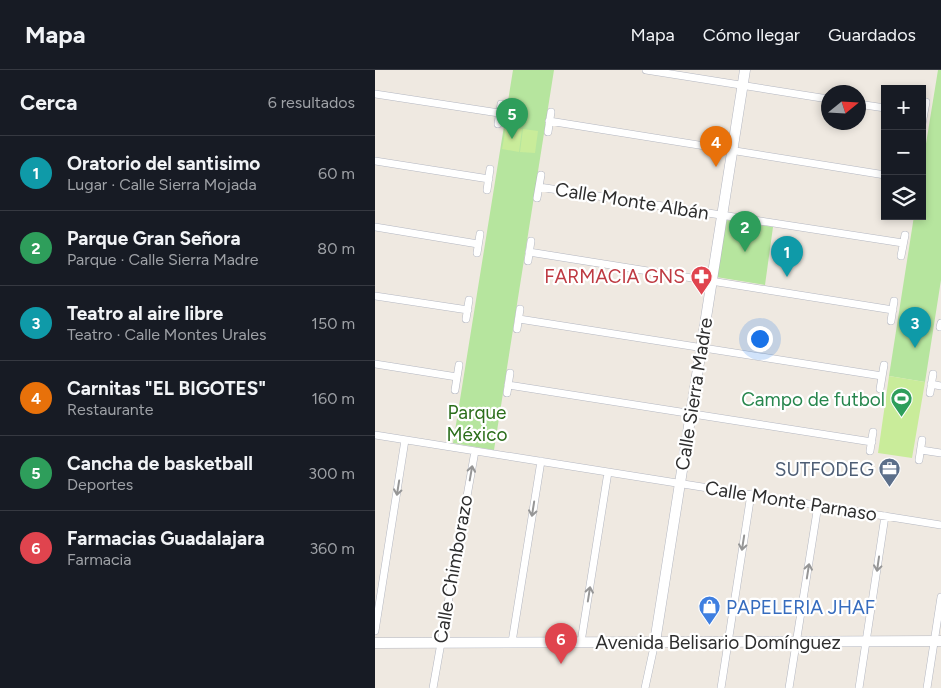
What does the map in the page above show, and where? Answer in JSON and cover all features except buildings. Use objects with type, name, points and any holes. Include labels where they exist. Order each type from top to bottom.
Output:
[{"type":"street","points":[[647,70],[821,98]]},
{"type":"street","name":"Calle Sierra Madre","points":[[645,688],[655,642],[745,70]]},
{"type":"street","points":[[375,94],[499,113]]},
{"type":"street","points":[[498,124],[501,104]]},
{"type":"street","points":[[866,105],[881,107]]},
{"type":"street","points":[[548,132],[551,112]]},
{"type":"street","points":[[549,121],[881,174]]},
{"type":"street","points":[[375,161],[489,179]]},
{"type":"street","points":[[487,190],[490,169]]},
{"type":"street","points":[[537,198],[541,176]]},
{"type":"street","name":"Calle Monte Albán","points":[[539,187],[903,243]]},
{"type":"street","points":[[375,227],[478,244]]},
{"type":"street","points":[[477,253],[480,234]]},
{"type":"street","points":[[901,256],[905,235]]},
{"type":"street","points":[[528,261],[531,241]]},
{"type":"street","points":[[529,252],[893,310]]},
{"type":"street","points":[[375,296],[467,310]]},
{"type":"street","points":[[466,319],[469,300]]},
{"type":"street","points":[[891,321],[894,301]]},
{"type":"street","points":[[517,329],[520,309]]},
{"type":"street","points":[[519,319],[882,376]]},
{"type":"street","points":[[940,327],[941,323]]},
{"type":"street","points":[[375,364],[457,377]]},
{"type":"street","points":[[455,390],[459,365]]},
{"type":"street","points":[[880,388],[884,365]]},
{"type":"street","points":[[507,393],[510,373]]},
{"type":"street","points":[[930,393],[933,374]]},
{"type":"street","points":[[931,384],[941,386]]},
{"type":"street","points":[[508,385],[872,442]]},
{"type":"street","points":[[871,451],[873,432]]},
{"type":"street","name":"Calle Monte Parnaso","points":[[375,435],[941,524]]},
{"type":"street","points":[[375,631],[405,440]]},
{"type":"street","points":[[919,460],[922,440]]},
{"type":"street","points":[[921,450],[941,453]]},
{"type":"street","name":"Calle Chimborazo","points":[[433,688],[475,451]]},
{"type":"street","points":[[512,642],[541,461]]},
{"type":"street","points":[[581,642],[608,472]]},
{"type":"street","points":[[721,688],[751,494]]},
{"type":"street","points":[[789,688],[818,505]]},
{"type":"street","points":[[859,688],[885,516]]},
{"type":"street","points":[[927,688],[938,641],[941,597]]},
{"type":"street","name":"Avenida Belisario Domínguez","points":[[375,643],[938,641]]},
{"type":"green space","name":"Parque México","points":[[513,70],[554,70],[494,450],[453,443]]},
{"type":"green space","points":[[938,70],[941,70],[941,280],[925,382],[889,376],[913,220],[926,220],[926,144]]},
{"type":"green space","points":[[506,127],[522,129],[519,152],[502,149]]},
{"type":"green space","points":[[523,129],[538,131],[535,153],[520,152]]},
{"type":"green space","points":[[726,220],[773,227],[765,285],[716,277]]},
{"type":"green space","name":"Campo de futbol","points":[[889,376],[925,382],[912,458],[878,453]]},
{"type":"place","name":"Cancha de basketball","points":[[512,139]]},
{"type":"place","name":"Carnitas \"EL BIGOTES\"","points":[[716,167]]},
{"type":"place","name":"Parque Gran Señora","points":[[745,252]]},
{"type":"place","name":"Oratorio del santisimo","points":[[787,277]]},
{"type":"place","name":"FARMACIA GNS","points":[[701,295]]},
{"type":"place","name":"Teatro al aire libre","points":[[915,348]]},
{"type":"place","name":"Campo de futbol","points":[[901,418]]},
{"type":"place","name":"SUTFODEG","points":[[890,488]]},
{"type":"place","name":"PAPELERIA JHAF","points":[[710,626]]},
{"type":"place","name":"Farmacias Guadalajara","points":[[561,664]]}]
